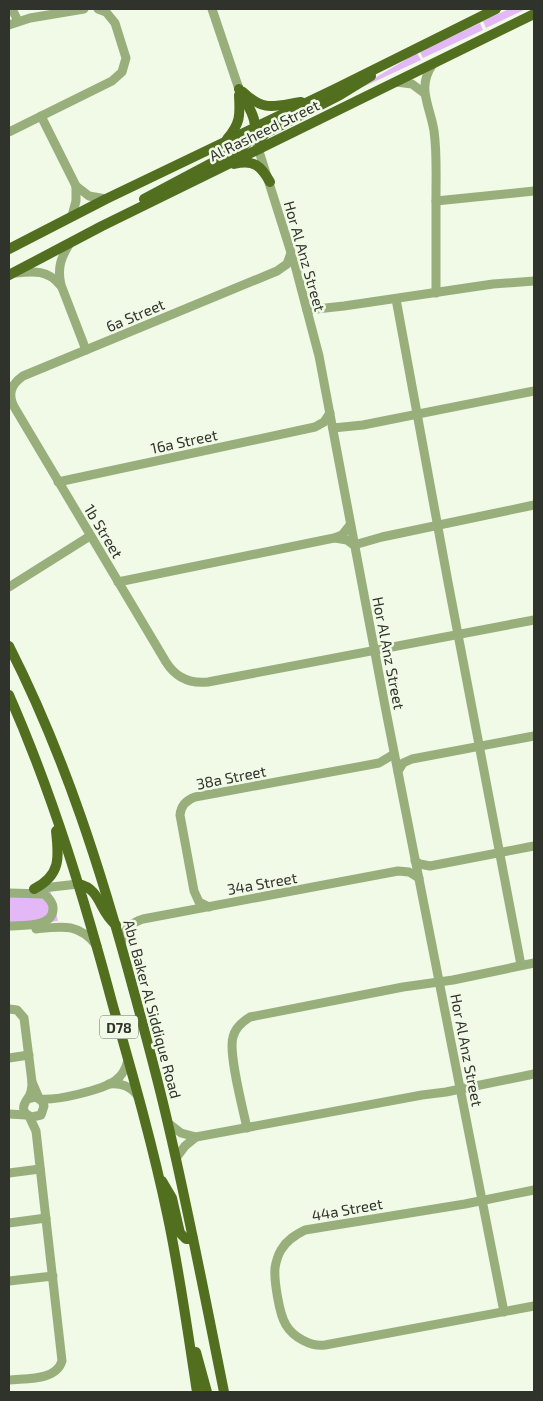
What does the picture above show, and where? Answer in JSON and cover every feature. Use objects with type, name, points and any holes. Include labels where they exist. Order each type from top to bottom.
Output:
[{"type":"main road","name":"Al Rasheed Street","points":[[9,249],[106,199],[254,130],[496,9]]},
{"type":"main road","name":"Al Rasheed Street","points":[[10,274],[102,226],[534,14]]},
{"type":"main road","points":[[259,149],[262,137],[266,133],[352,89],[374,74],[385,63]]},
{"type":"main road","points":[[239,88],[254,102],[264,106],[312,100]]},
{"type":"main road","points":[[102,226],[150,195],[240,148],[254,130],[239,88]]},
{"type":"main road","points":[[222,144],[239,122],[239,88]]},
{"type":"main road","points":[[201,178],[234,164],[246,162],[262,170],[270,182]]},
{"type":"main road","name":"Abu Baker Al Siddique Road","points":[[9,646],[63,767],[88,834],[116,925],[168,1123],[224,1392]]},
{"type":"main road","name":"D78","points":[[9,695],[54,812],[78,884],[138,1096],[160,1179],[176,1257],[197,1392]]},
{"type":"main road","points":[[34,889],[50,878],[58,861],[59,852],[54,812]]},
{"type":"main road","points":[[78,884],[92,889],[105,915],[116,925]]},
{"type":"main road","points":[[160,1179],[167,1187],[172,1198],[181,1236],[186,1239],[193,1239]]},
{"type":"main road","points":[[188,1330],[207,1392]]},
{"type":"main road","points":[[193,1392],[194,1369]]},
{"type":"street","points":[[12,9],[18,21]]},
{"type":"street","points":[[9,25],[18,21],[84,9]]},
{"type":"street","points":[[9,132],[112,81],[122,72],[126,58],[115,23],[106,12],[98,9]]},
{"type":"street","points":[[212,9],[239,88]]},
{"type":"street","points":[[433,64],[425,78],[424,93],[434,135],[436,293]]},
{"type":"street","points":[[396,82],[412,84],[424,93]]},
{"type":"street","points":[[41,116],[76,186],[89,196],[106,199]]},
{"type":"street","name":"Hor Al Anz Street","points":[[254,130],[308,313],[330,413],[394,754],[504,1312]]},
{"type":"street","points":[[72,216],[76,201],[76,186]]},
{"type":"street","points":[[436,201],[534,191]]},
{"type":"street","points":[[70,243],[60,261],[61,285],[86,350]]},
{"type":"street","name":"6a Street","points":[[10,392],[17,380],[23,376],[277,271],[286,264],[291,253]]},
{"type":"street","points":[[10,274],[36,271],[46,273],[54,277],[61,285]]},
{"type":"street","points":[[277,271],[292,272],[298,278]]},
{"type":"street","points":[[308,313],[493,284],[534,280]]},
{"type":"street","points":[[396,299],[437,525],[522,965]]},
{"type":"street","points":[[315,427],[333,431],[534,391]]},
{"type":"street","name":"1b Street","points":[[10,392],[12,405],[166,662],[176,674],[191,682],[208,682],[374,649]]},
{"type":"street","points":[[315,427],[324,422],[330,413]]},
{"type":"street","name":"16a Street","points":[[58,482],[315,427]]},
{"type":"street","points":[[334,538],[354,542],[534,505]]},
{"type":"street","points":[[118,582],[334,538],[342,535],[350,525]]},
{"type":"street","points":[[9,587],[90,536]]},
{"type":"street","points":[[374,649],[534,620]]},
{"type":"street","points":[[398,771],[403,763],[412,759],[534,736]]},
{"type":"street","name":"38a Street","points":[[209,907],[199,902],[194,891],[180,820],[180,810],[186,802],[195,797],[379,763],[394,754]]},
{"type":"street","points":[[415,860],[430,866],[534,846]]},
{"type":"street","name":"34a Street","points":[[121,944],[123,935],[134,922],[398,871],[409,872],[419,878]]},
{"type":"street","points":[[9,893],[78,884]]},
{"type":"street","points":[[9,893],[44,894],[52,902],[53,907],[51,916],[43,922],[9,926]]},
{"type":"street","points":[[9,931],[65,926],[83,932],[97,946]]},
{"type":"street","points":[[247,1128],[232,1046],[236,1031],[244,1020],[257,1015],[534,962]]},
{"type":"street","points":[[9,1009],[17,1010],[24,1018],[32,1082],[43,1103],[36,1131]]},
{"type":"street","points":[[9,1058],[29,1055]]},
{"type":"street","points":[[109,1084],[122,1074],[128,1060]]},
{"type":"street","points":[[168,1123],[180,1133],[196,1137],[534,1074]]},
{"type":"street","points":[[9,1380],[52,1375],[59,1369],[62,1357],[36,1131],[23,1109],[32,1082]]},
{"type":"street","points":[[9,1114],[33,1097],[60,1098],[109,1084],[126,1086],[138,1096]]},
{"type":"street","points":[[9,1114],[35,1117],[60,1098]]},
{"type":"street","points":[[176,1158],[184,1146],[196,1137]]},
{"type":"street","points":[[9,1173],[40,1169]]},
{"type":"street","name":"44a Street","points":[[504,1312],[325,1345],[314,1345],[293,1332],[282,1318],[275,1268],[277,1258],[288,1241],[305,1230],[530,1191]]},
{"type":"street","points":[[9,1223],[46,1218]]},
{"type":"street","points":[[9,1281],[53,1276]]},
{"type":"street","points":[[504,1312],[534,1306]]},
{"type":"shaded area","points":[[509,9],[526,9],[486,28],[483,21]]},
{"type":"shaded area","points":[[480,23],[483,30],[423,58],[420,52]]},
{"type":"shaded area","points":[[417,53],[421,60],[365,86],[363,85]]},
{"type":"shaded area","points":[[50,889],[58,921],[9,927],[9,894]]}]
